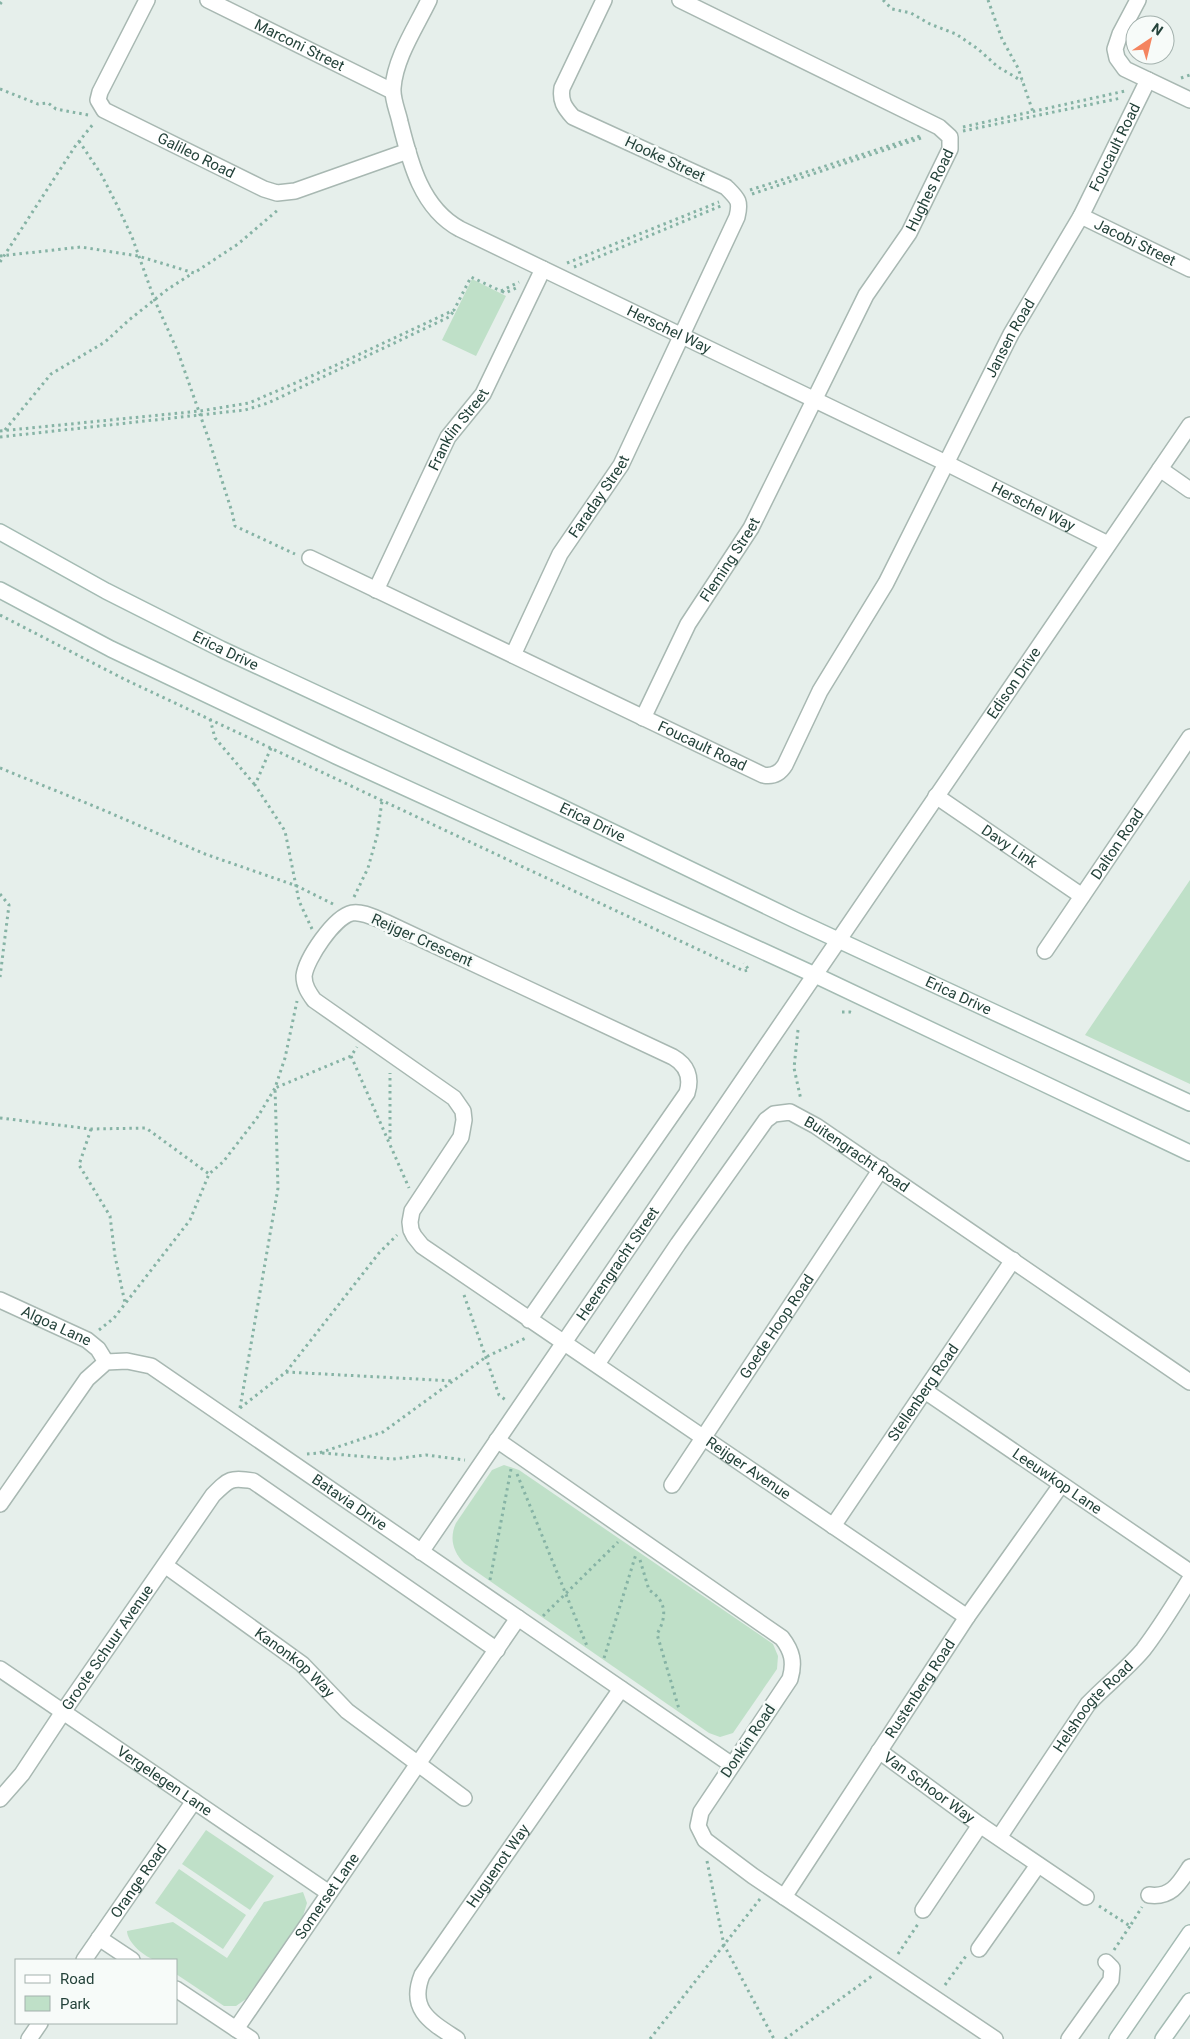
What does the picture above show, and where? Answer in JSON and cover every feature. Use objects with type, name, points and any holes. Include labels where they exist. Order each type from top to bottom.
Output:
[{"type":"street","points":[[101,105],[100,92],[147,0]]},
{"type":"street","name":"Marconi Street","points":[[208,0],[392,91]]},
{"type":"street","name":"Herschel Way","points":[[430,0],[400,61],[392,91],[408,151],[422,190],[436,212],[443,219],[542,269],[946,463],[1108,544]]},
{"type":"street","name":"Hooke Street","points":[[604,0],[562,88],[560,99],[565,108],[573,117],[726,187],[737,198],[740,206],[737,217],[683,336]]},
{"type":"street","name":"Hughes Road","points":[[680,0],[939,127],[950,137],[950,149],[909,233],[866,295],[814,400]]},
{"type":"street","points":[[1138,0],[1120,34],[1116,49],[1117,58],[1125,69],[1190,100]]},
{"type":"street","name":"Foucault Road","points":[[1081,216],[1148,80]]},
{"type":"street","name":"Galileo Road","points":[[101,105],[264,189],[284,193]]},
{"type":"street","points":[[284,193],[408,151]]},
{"type":"street","name":"Jacobi Street","points":[[1081,216],[1190,269]]},
{"type":"street","name":"Jansen Road","points":[[946,463],[1012,334],[1081,216]]},
{"type":"street","name":"Franklin Street","points":[[376,590],[448,437],[483,394],[542,269]]},
{"type":"street","name":"Faraday Street","points":[[513,655],[560,554],[621,465],[683,336]]},
{"type":"street","name":"Fleming Street","points":[[643,718],[688,624],[752,528],[814,400]]},
{"type":"street","name":"Edison Drive","points":[[838,940],[1190,425]]},
{"type":"street","name":"Foucault Road","points":[[310,558],[643,718],[769,776],[778,773],[785,765],[820,691],[876,603],[946,463]]},
{"type":"street","points":[[1160,469],[1190,490]]},
{"type":"street","name":"Erica Drive","points":[[0,532],[97,586],[213,645],[561,807],[838,940],[1190,1103]]},
{"type":"street","points":[[0,590],[111,649],[336,756],[814,975],[1190,1153]]},
{"type":"street","name":"Dalton Road","points":[[1045,951],[1190,737]]},
{"type":"street","name":"Davy Link","points":[[936,796],[1082,896]]},
{"type":"street","name":"Reijger Crescent","points":[[306,989],[304,976],[308,962],[340,919],[352,913],[369,915],[672,1057],[684,1065],[687,1071],[689,1086],[687,1093],[534,1323]]},
{"type":"street","name":"Heerengracht Street","points":[[421,1552],[838,940]]},
{"type":"street","points":[[306,989],[314,1000],[454,1098],[459,1104],[464,1120],[461,1137],[412,1211],[410,1222],[414,1236],[422,1246],[534,1323]]},
{"type":"street","name":"Buitengracht Road","points":[[597,1364],[678,1244],[766,1120],[780,1112],[790,1112],[881,1169],[1190,1382]]},
{"type":"street","name":"Goede Hoop Road","points":[[672,1485],[881,1169]]},
{"type":"street","name":"Stellenberg Road","points":[[833,1526],[1013,1260]]},
{"type":"street","name":"Algoa Lane","points":[[0,1300],[87,1340],[98,1349],[106,1362]]},
{"type":"street","name":"Reijger Avenue","points":[[534,1323],[967,1617]]},
{"type":"street","name":"Batavia Drive","points":[[106,1362],[127,1361],[151,1366],[534,1629],[588,1658],[621,1689],[732,1765]]},
{"type":"street","points":[[0,1504],[87,1378],[106,1362]]},
{"type":"street","name":"Leeuwkop Lane","points":[[924,1391],[1190,1572]]},
{"type":"street","name":"Donkin Road","points":[[496,1440],[782,1638],[791,1651],[793,1668],[790,1679],[701,1812],[698,1823],[701,1836]]},
{"type":"street","name":"Groote Schuur Avenue","points":[[0,1799],[22,1774],[63,1712],[166,1566],[213,1494],[226,1483],[237,1478],[253,1481],[497,1650]]},
{"type":"street","name":"Rustenberg Road","points":[[784,1896],[967,1617],[1061,1484]]},
{"type":"street","name":"Kanonkop Way","points":[[166,1566],[302,1664],[347,1711],[419,1765]]},
{"type":"street","name":"Helshoogte Road","points":[[1000,1836],[1088,1704],[1105,1685],[1128,1667],[1144,1648],[1190,1579]]},
{"type":"street","name":"Somerset Lane","points":[[236,2029],[419,1765],[518,1618]]},
{"type":"street","name":"Vergelegen Lane","points":[[0,1669],[329,1894]]},
{"type":"street","name":"Huguenot Way","points":[[457,2039],[424,2015],[417,1996],[422,1975],[621,1689]]},
{"type":"street","name":"Van Schoor Way","points":[[879,1751],[980,1825],[1000,1836],[1086,1897]]},
{"type":"street","points":[[419,1765],[464,1798]]},
{"type":"street","name":"Orange Road","points":[[85,1959],[194,1801]]},
{"type":"street","name":"Van Schoor Way","points":[[923,1910],[980,1825]]},
{"type":"street","points":[[701,1836],[770,1887],[994,2039]]},
{"type":"street","points":[[979,1949],[1038,1864]]},
{"type":"street","points":[[1149,1895],[1163,1895],[1172,1892],[1190,1867]]},
{"type":"street","points":[[1117,2039],[1190,1933]]},
{"type":"street","points":[[99,1938],[130,1959]]},
{"type":"street","points":[[1069,2039],[1111,1980],[1113,1970],[1106,1962]]},
{"type":"street","points":[[178,1990],[251,2039]]},
{"type":"street","points":[[1163,2039],[1190,2000]]},
{"type":"street","points":[[29,2039],[39,2024]]},
{"type":"path","points":[[0,4],[3,0]]},
{"type":"path","points":[[883,0],[892,9],[911,13],[930,24],[956,34],[978,49],[998,68],[1022,81]]},
{"type":"path","points":[[988,0],[1002,39],[1018,68],[1033,112]]},
{"type":"path","points":[[0,89],[38,104],[48,103],[56,110],[72,111],[88,116],[101,105]]},
{"type":"path","points":[[960,127],[977,125],[1132,90]]},
{"type":"path","points":[[955,130],[966,132],[1128,96]]},
{"type":"path","points":[[0,262],[2,256],[101,105]]},
{"type":"path","points":[[744,196],[749,190],[928,135]]},
{"type":"path","points":[[79,141],[101,174],[118,205],[155,301],[178,352],[200,411],[235,526],[256,534],[287,551],[310,558]]},
{"type":"path","points":[[5,430],[51,374],[105,342],[129,320],[168,290],[238,244],[286,203],[284,193]]},
{"type":"path","points":[[560,267],[727,201],[567,270]]},
{"type":"path","points":[[2,256],[81,247],[138,256],[194,273]]},
{"type":"path","points":[[0,437],[245,410],[268,402],[449,317],[471,277],[501,291],[523,280]]},
{"type":"path","points":[[0,431],[236,407],[268,396],[454,310]]},
{"type":"path","points":[[0,615],[74,655],[744,971],[749,970]]},
{"type":"path","points":[[210,719],[214,738],[255,784],[285,831],[300,901],[313,932],[324,938]]},
{"type":"path","points":[[255,784],[271,748]]},
{"type":"path","points":[[0,768],[102,809],[205,854],[296,886],[352,913],[354,897],[368,868],[375,844],[382,800]]},
{"type":"path","points":[[0,894],[9,905],[0,977]]},
{"type":"path","points":[[87,1340],[114,1318],[190,1220],[209,1174],[223,1162],[256,1118],[275,1088],[285,1058],[297,998],[306,989]]},
{"type":"path","points":[[798,1029],[794,1068],[804,1119]]},
{"type":"path","points":[[275,1088],[351,1056],[365,1036]]},
{"type":"path","points":[[351,1056],[409,1189],[420,1199]]},
{"type":"path","points":[[390,1142],[390,1068],[396,1057]]},
{"type":"path","points":[[238,1426],[278,1188],[275,1088]]},
{"type":"path","points":[[0,1118],[91,1129],[146,1128],[209,1174]]},
{"type":"path","points":[[91,1129],[79,1165],[110,1216],[115,1256],[126,1303]]},
{"type":"path","points":[[240,1408],[286,1372],[379,1253],[410,1222]]},
{"type":"path","points":[[472,1281],[461,1288],[499,1395],[518,1409]]},
{"type":"path","points":[[319,1453],[383,1432],[486,1357],[530,1336],[534,1323]]},
{"type":"path","points":[[286,1372],[454,1381]]},
{"type":"path","points":[[281,1456],[319,1453],[393,1459],[426,1455],[463,1459],[478,1468]]},
{"type":"path","points":[[484,1594],[490,1585],[510,1469],[519,1455]]},
{"type":"path","points":[[510,1469],[516,1472],[565,1594],[588,1658],[603,1661],[637,1550],[649,1590],[655,1594],[664,1606],[663,1620],[657,1634],[680,1714],[673,1724]]},
{"type":"path","points":[[534,1629],[565,1594],[629,1531]]},
{"type":"path","points":[[701,1836],[724,1944],[774,2039]]},
{"type":"path","points":[[650,2039],[770,1887]]},
{"type":"path","points":[[1106,1962],[1149,1895]]},
{"type":"path","points":[[1086,1897],[1130,1926]]},
{"type":"path","points":[[785,2039],[886,1966],[897,1955],[921,1920],[923,1910]]},
{"type":"path","points":[[936,1999],[970,1951],[979,1949]]},
{"type":"green space","points":[[472,279],[506,296],[476,356],[442,340]]},
{"type":"green space","points":[[1190,880],[1190,1084],[1085,1035]]},
{"type":"green space","points":[[504,1465],[519,1470],[773,1644],[778,1656],[777,1669],[733,1733],[720,1737],[709,1733],[460,1559],[453,1544],[456,1523],[492,1470]]},
{"type":"green space","points":[[206,1830],[274,1876],[250,1910],[182,1864]]},
{"type":"green space","points":[[179,1869],[246,1915],[223,1949],[155,1903]]},
{"type":"green space","points":[[303,1892],[307,1903],[303,1916],[246,1999],[236,2006],[224,2006],[178,1975],[178,1959],[152,1959],[147,1956],[133,1944],[127,1931],[173,1922],[227,1958],[264,1902]]}]
